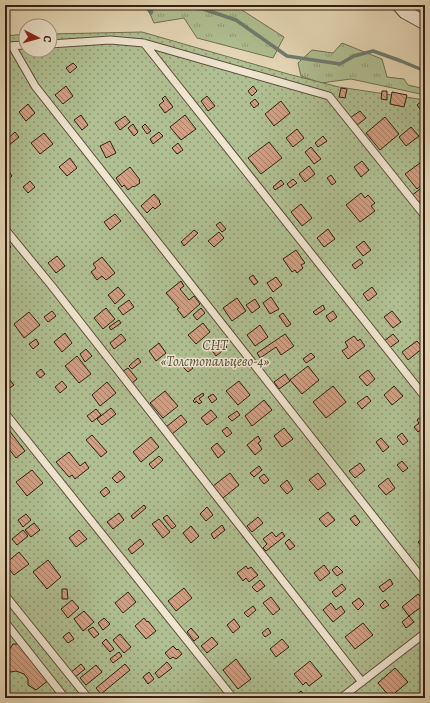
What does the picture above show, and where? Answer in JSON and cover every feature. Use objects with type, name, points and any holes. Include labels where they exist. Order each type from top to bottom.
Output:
[{"type":"street","points":[[399,5],[405,12],[425,23]]},
{"type":"lane","points":[[58,43],[110,40],[144,43],[329,96],[425,216]]},
{"type":"lane","points":[[144,43],[425,397]]},
{"type":"lane","points":[[9,46],[35,86],[425,582]]},
{"type":"lane","points":[[5,229],[51,285],[362,682]]},
{"type":"lane","points":[[5,413],[233,698]]},
{"type":"lane","points":[[5,595],[88,698]]},
{"type":"lane","points":[[5,622],[65,698]]},
{"type":"lane","points":[[341,698],[425,633]]},
{"type":"green space","points":[[146,5],[234,5],[284,37],[273,58],[197,38],[184,18],[154,23]]},
{"type":"green space","name":"СНТ «Толстопальцево-4»","points":[[142,32],[339,87],[425,100],[425,698],[5,698],[5,36],[18,35],[18,58],[58,58],[58,34]]},
{"type":"green space","points":[[342,43],[382,59],[387,77],[404,79],[408,85],[425,89],[425,95],[351,79],[321,83],[301,76],[298,63],[312,50],[333,53]]},
{"type":"building","points":[[73,63],[77,67],[70,73],[66,68]]},
{"type":"building","points":[[66,86],[73,96],[63,104],[55,95]]},
{"type":"building","points":[[253,86],[257,91],[252,96],[248,91]]},
{"type":"building","points":[[341,88],[347,89],[345,98],[339,97]]},
{"type":"building","points":[[382,91],[387,91],[387,100],[381,99]]},
{"type":"building","points":[[392,92],[407,95],[404,107],[390,104]]},
{"type":"building","points":[[165,96],[173,107],[165,113],[159,105],[164,101],[162,99]]},
{"type":"building","points":[[207,96],[215,106],[208,111],[201,101]]},
{"type":"building","points":[[425,98],[425,105],[420,109],[417,105]]},
{"type":"building","points":[[255,99],[259,104],[254,108],[250,103]]},
{"type":"building","points":[[281,101],[290,113],[274,126],[265,114]]},
{"type":"building","points":[[28,104],[35,113],[26,121],[19,112]]},
{"type":"building","points":[[360,111],[366,118],[356,126],[350,118]]},
{"type":"building","points":[[81,115],[88,125],[82,130],[74,120]]},
{"type":"building","points":[[185,115],[196,129],[181,140],[170,127]]},
{"type":"building","points":[[125,116],[130,122],[120,130],[115,123]]},
{"type":"building","points":[[385,117],[399,134],[380,150],[366,133]]},
{"type":"building","points":[[133,124],[138,132],[134,136],[128,128]]},
{"type":"building","points":[[145,124],[151,131],[147,134],[142,127]]},
{"type":"building","points":[[411,127],[419,136],[406,146],[399,137]]},
{"type":"building","points":[[297,129],[304,138],[293,147],[286,138]]},
{"type":"building","points":[[15,132],[19,137],[8,146],[5,141]]},
{"type":"building","points":[[159,132],[163,136],[153,144],[150,139]]},
{"type":"building","points":[[44,133],[53,144],[40,154],[31,143]]},
{"type":"building","points":[[323,136],[327,141],[318,147],[315,143]]},
{"type":"building","points":[[110,141],[116,153],[106,158],[100,146]]},
{"type":"building","points":[[269,142],[282,158],[261,174],[248,158]]},
{"type":"building","points":[[178,143],[183,150],[177,154],[172,148]]},
{"type":"building","points":[[311,147],[321,159],[314,164],[305,152]]},
{"type":"building","points":[[70,158],[77,168],[67,176],[59,167]]},
{"type":"building","points":[[362,161],[369,170],[361,177],[354,167]]},
{"type":"building","points":[[420,163],[425,169],[425,182],[417,189],[405,174]]},
{"type":"building","points":[[309,166],[315,174],[305,182],[299,174]]},
{"type":"building","points":[[6,167],[12,176],[5,182],[5,168]]},
{"type":"building","points":[[130,167],[140,180],[140,183],[128,190],[124,185],[122,187],[116,178]]},
{"type":"building","points":[[331,175],[336,182],[332,185],[327,178]]},
{"type":"building","points":[[293,179],[297,183],[290,188],[287,184]]},
{"type":"building","points":[[281,180],[284,184],[275,190],[273,187]]},
{"type":"building","points":[[30,181],[35,187],[28,193],[23,187]]},
{"type":"building","points":[[420,189],[425,197],[417,203],[411,196]]},
{"type":"building","points":[[361,193],[365,198],[368,195],[375,203],[371,206],[375,211],[360,222],[346,205]]},
{"type":"building","points":[[154,194],[161,204],[155,209],[153,207],[147,213],[141,206]]},
{"type":"building","points":[[301,204],[312,218],[302,226],[291,212]]},
{"type":"building","points":[[115,214],[121,221],[110,230],[104,222]]},
{"type":"building","points":[[220,222],[226,229],[222,232],[216,225]]},
{"type":"building","points":[[328,229],[335,239],[324,247],[317,238]]},
{"type":"building","points":[[194,230],[198,233],[184,246],[181,242]]},
{"type":"building","points":[[219,232],[224,238],[214,247],[208,241]]},
{"type":"building","points":[[5,239],[11,247],[5,252]]},
{"type":"building","points":[[364,241],[371,250],[363,256],[356,247]]},
{"type":"building","points":[[296,250],[305,263],[301,265],[303,268],[297,273],[295,270],[292,272],[283,259]]},
{"type":"building","points":[[5,253],[10,259],[7,261],[10,264],[5,268]]},
{"type":"building","points":[[57,256],[65,266],[56,273],[48,263]]},
{"type":"building","points":[[102,257],[115,273],[106,280],[102,276],[97,280],[91,272],[96,268],[93,264]]},
{"type":"building","points":[[360,259],[363,263],[355,269],[352,265]]},
{"type":"building","points":[[253,275],[258,282],[254,285],[249,278]]},
{"type":"building","points":[[276,277],[282,285],[273,292],[267,283]]},
{"type":"building","points":[[181,281],[184,286],[180,289],[189,300],[194,296],[200,304],[184,318],[177,309],[179,308],[166,293]]},
{"type":"building","points":[[118,287],[125,295],[115,304],[108,295]]},
{"type":"building","points":[[372,287],[377,294],[368,301],[363,294]]},
{"type":"building","points":[[271,297],[279,309],[270,314],[263,303]]},
{"type":"building","points":[[237,298],[246,311],[232,321],[223,308]]},
{"type":"building","points":[[255,299],[260,307],[252,313],[246,305]]},
{"type":"building","points":[[129,300],[134,307],[123,315],[118,308]]},
{"type":"building","points":[[323,305],[325,309],[316,315],[313,312]]},
{"type":"building","points":[[106,308],[115,319],[103,329],[94,318]]},
{"type":"building","points":[[201,308],[205,313],[197,320],[193,315]]},
{"type":"building","points":[[52,311],[56,316],[48,322],[44,317]]},
{"type":"building","points":[[333,311],[337,317],[330,322],[326,316]]},
{"type":"building","points":[[392,311],[401,322],[393,328],[384,317]]},
{"type":"building","points":[[29,312],[40,325],[24,338],[14,324]]},
{"type":"building","points":[[283,313],[291,324],[287,327],[279,316]]},
{"type":"building","points":[[119,320],[121,323],[111,330],[109,327]]},
{"type":"building","points":[[203,323],[210,332],[196,344],[188,335]]},
{"type":"building","points":[[260,325],[268,337],[255,346],[247,335]]},
{"type":"building","points":[[65,333],[72,343],[62,352],[54,342]]},
{"type":"building","points":[[121,334],[126,340],[114,349],[110,343]]},
{"type":"building","points":[[285,334],[294,346],[281,355],[276,347],[260,358],[257,353]]},
{"type":"building","points":[[393,334],[399,341],[388,349],[383,342]]},
{"type":"building","points":[[354,336],[358,341],[360,339],[365,346],[348,359],[342,351],[348,347],[345,342]]},
{"type":"building","points":[[36,339],[39,344],[33,349],[29,344]]},
{"type":"building","points":[[221,340],[227,347],[216,356],[210,348]]},
{"type":"building","points":[[417,341],[423,348],[408,360],[402,352]]},
{"type":"building","points":[[159,343],[166,353],[156,361],[149,351]]},
{"type":"building","points":[[86,349],[92,356],[85,362],[80,354]]},
{"type":"building","points":[[311,353],[315,357],[306,363],[303,359]]},
{"type":"building","points":[[77,356],[91,374],[79,383],[65,366]]},
{"type":"building","points":[[138,358],[141,362],[132,369],[129,366]]},
{"type":"building","points":[[188,363],[193,368],[188,372],[183,367]]},
{"type":"building","points":[[308,366],[319,380],[302,394],[290,380]]},
{"type":"building","points":[[128,368],[137,379],[131,384],[122,372]]},
{"type":"building","points":[[41,369],[45,374],[40,378],[36,373]]},
{"type":"building","points":[[368,370],[375,379],[367,386],[359,377]]},
{"type":"building","points":[[5,374],[14,385],[8,389],[5,385]]},
{"type":"building","points":[[285,374],[290,381],[279,389],[274,382]]},
{"type":"building","points":[[62,381],[67,387],[60,393],[55,387]]},
{"type":"building","points":[[239,381],[250,395],[238,405],[226,391]]},
{"type":"building","points":[[107,382],[116,393],[100,406],[92,395]]},
{"type":"building","points":[[333,386],[346,402],[326,418],[313,402]]},
{"type":"building","points":[[394,386],[403,396],[392,405],[384,395]]},
{"type":"building","points":[[165,391],[178,406],[163,418],[150,403]]},
{"type":"building","points":[[203,393],[204,395],[199,399],[202,402],[199,404],[196,401],[195,403],[193,401],[194,399]]},
{"type":"building","points":[[213,394],[217,399],[212,403],[208,397]]},
{"type":"building","points":[[367,396],[371,401],[362,409],[357,403]]},
{"type":"building","points":[[264,400],[272,410],[252,426],[245,416]]},
{"type":"building","points":[[111,408],[116,414],[102,425],[97,419]]},
{"type":"building","points":[[96,409],[101,415],[92,422],[87,416]]},
{"type":"building","points":[[211,410],[217,417],[207,425],[201,418]]},
{"type":"building","points":[[237,411],[240,415],[232,421],[228,417]]},
{"type":"building","points":[[181,415],[187,422],[172,434],[166,427]]},
{"type":"building","points":[[422,416],[425,420],[423,422],[425,427],[418,432],[414,427],[419,423],[417,420]]},
{"type":"building","points":[[227,427],[232,433],[227,437],[222,431]]},
{"type":"building","points":[[284,428],[293,439],[282,447],[274,436]]},
{"type":"building","points":[[8,429],[25,451],[16,458],[5,444],[5,431]]},
{"type":"building","points":[[402,433],[408,441],[403,445],[397,437]]},
{"type":"building","points":[[92,435],[107,452],[101,457],[86,440]]},
{"type":"building","points":[[258,436],[261,441],[258,443],[262,449],[255,455],[247,445]]},
{"type":"building","points":[[151,437],[159,447],[141,462],[133,452]]},
{"type":"building","points":[[381,438],[389,447],[383,452],[376,442]]},
{"type":"building","points":[[217,443],[225,452],[218,458],[211,448]]},
{"type":"building","points":[[69,452],[80,466],[85,462],[89,468],[75,479],[72,475],[69,477],[56,462]]},
{"type":"building","points":[[159,456],[163,460],[153,469],[149,464]]},
{"type":"building","points":[[402,461],[408,468],[403,472],[397,465]]},
{"type":"building","points":[[360,463],[365,470],[355,478],[349,471]]},
{"type":"building","points":[[259,466],[262,470],[254,477],[250,473]]},
{"type":"building","points":[[32,470],[43,483],[27,496],[16,482]]},
{"type":"building","points":[[120,471],[125,477],[117,483],[112,478]]},
{"type":"building","points":[[230,473],[239,485],[223,498],[213,486]]},
{"type":"building","points":[[318,473],[326,484],[318,490],[309,480]]},
{"type":"building","points":[[264,474],[269,480],[264,484],[259,478]]},
{"type":"building","points":[[388,478],[395,488],[386,495],[378,486]]},
{"type":"building","points":[[287,480],[293,489],[287,494],[280,486]]},
{"type":"building","points":[[106,487],[110,492],[104,497],[100,492]]},
{"type":"building","points":[[144,505],[146,508],[133,519],[131,516]]},
{"type":"building","points":[[207,507],[213,515],[206,521],[200,514]]},
{"type":"building","points":[[328,512],[335,520],[326,527],[319,519]]},
{"type":"building","points":[[119,513],[124,520],[113,529],[107,522]]},
{"type":"building","points":[[26,514],[31,520],[23,527],[18,520]]},
{"type":"building","points":[[167,515],[176,526],[172,529],[163,518]]},
{"type":"building","points":[[355,515],[360,522],[356,526],[350,519]]},
{"type":"building","points":[[258,517],[263,523],[252,532],[247,526]]},
{"type":"building","points":[[159,519],[170,532],[163,538],[152,524]]},
{"type":"building","points":[[34,523],[40,530],[31,537],[25,530]]},
{"type":"building","points":[[222,525],[225,530],[214,539],[211,534]]},
{"type":"building","points":[[191,526],[199,536],[191,543],[183,533]]},
{"type":"building","points":[[23,530],[28,536],[17,545],[12,539]]},
{"type":"building","points":[[79,530],[87,539],[76,547],[69,538]]},
{"type":"building","points":[[272,532],[276,537],[282,532],[285,536],[266,551],[263,548],[267,544],[263,539]]},
{"type":"building","points":[[425,536],[425,551],[418,542]]},
{"type":"building","points":[[140,539],[144,544],[132,554],[128,549]]},
{"type":"building","points":[[289,539],[295,546],[290,550],[285,543]]},
{"type":"building","points":[[19,552],[29,564],[14,575],[5,564]]},
{"type":"building","points":[[48,560],[61,577],[47,589],[33,572]]},
{"type":"building","points":[[324,565],[330,573],[320,581],[314,573]]},
{"type":"building","points":[[246,566],[248,569],[251,567],[258,575],[249,582],[246,578],[243,581],[237,573]]},
{"type":"building","points":[[337,566],[343,572],[337,576],[332,570]]},
{"type":"building","points":[[390,579],[393,584],[383,592],[379,587]]},
{"type":"building","points":[[260,580],[265,586],[257,592],[252,587]]},
{"type":"building","points":[[342,584],[346,589],[336,597],[332,592]]},
{"type":"building","points":[[184,588],[192,598],[176,611],[168,601]]},
{"type":"building","points":[[62,589],[67,589],[68,599],[62,599]]},
{"type":"building","points":[[128,592],[136,602],[123,613],[115,603]]},
{"type":"building","points":[[418,594],[425,604],[409,616],[402,607]]},
{"type":"building","points":[[271,597],[280,609],[273,615],[263,603]]},
{"type":"building","points":[[359,598],[364,604],[358,610],[352,603]]},
{"type":"building","points":[[72,600],[79,608],[68,618],[61,609]]},
{"type":"building","points":[[385,600],[389,605],[383,609],[380,605]]},
{"type":"building","points":[[331,603],[336,610],[341,606],[345,612],[333,622],[323,610]]},
{"type":"building","points":[[253,606],[256,610],[248,617],[244,613]]},
{"type":"building","points":[[84,611],[94,622],[83,631],[74,619]]},
{"type":"building","points":[[409,616],[414,622],[406,628],[402,622]]},
{"type":"building","points":[[104,618],[110,624],[103,630],[98,623]]},
{"type":"building","points":[[144,618],[156,631],[146,639],[135,626]]},
{"type":"building","points":[[234,619],[240,627],[233,633],[227,625]]},
{"type":"building","points":[[363,623],[373,635],[355,649],[345,637]]},
{"type":"building","points":[[93,627],[99,634],[94,638],[88,630]]},
{"type":"building","points":[[191,628],[199,637],[194,641],[187,632]]},
{"type":"building","points":[[268,628],[271,633],[265,637],[262,633]]},
{"type":"building","points":[[69,632],[74,639],[68,643],[63,637]]},
{"type":"building","points":[[120,634],[131,647],[124,653],[113,640]]},
{"type":"building","points":[[212,637],[218,644],[207,653],[201,646]]},
{"type":"building","points":[[106,639],[114,649],[110,652],[102,643]]},
{"type":"building","points":[[282,639],[289,647],[276,657],[270,649]]},
{"type":"building","points":[[13,644],[18,644],[27,652],[49,680],[36,690],[28,685],[28,679],[24,674],[16,671],[11,672],[6,669],[5,652],[7,653]]},
{"type":"building","points":[[173,646],[182,654],[176,659],[173,657],[170,659],[165,653]]},
{"type":"building","points":[[119,652],[122,656],[113,663],[110,659]]},
{"type":"building","points":[[236,659],[251,679],[238,689],[223,670]]},
{"type":"building","points":[[310,661],[322,676],[309,686],[306,682],[303,685],[294,674]]},
{"type":"building","points":[[167,662],[172,668],[159,678],[155,673]]},
{"type":"building","points":[[81,664],[85,669],[74,678],[70,673]]},
{"type":"building","points":[[125,664],[130,670],[101,694],[96,688]]},
{"type":"building","points":[[96,665],[102,672],[86,685],[80,678]]},
{"type":"building","points":[[395,668],[408,682],[390,697],[378,683]]},
{"type":"building","points":[[149,672],[154,679],[148,684],[143,677]]},
{"type":"building","points":[[301,691],[307,698],[296,698],[294,696]]},
{"type":"waterway","points":[[145,5],[151,13],[153,5]]},
{"type":"waterway","points":[[164,5],[203,9],[236,20],[287,56],[340,64],[354,56],[373,51],[425,71]]}]
